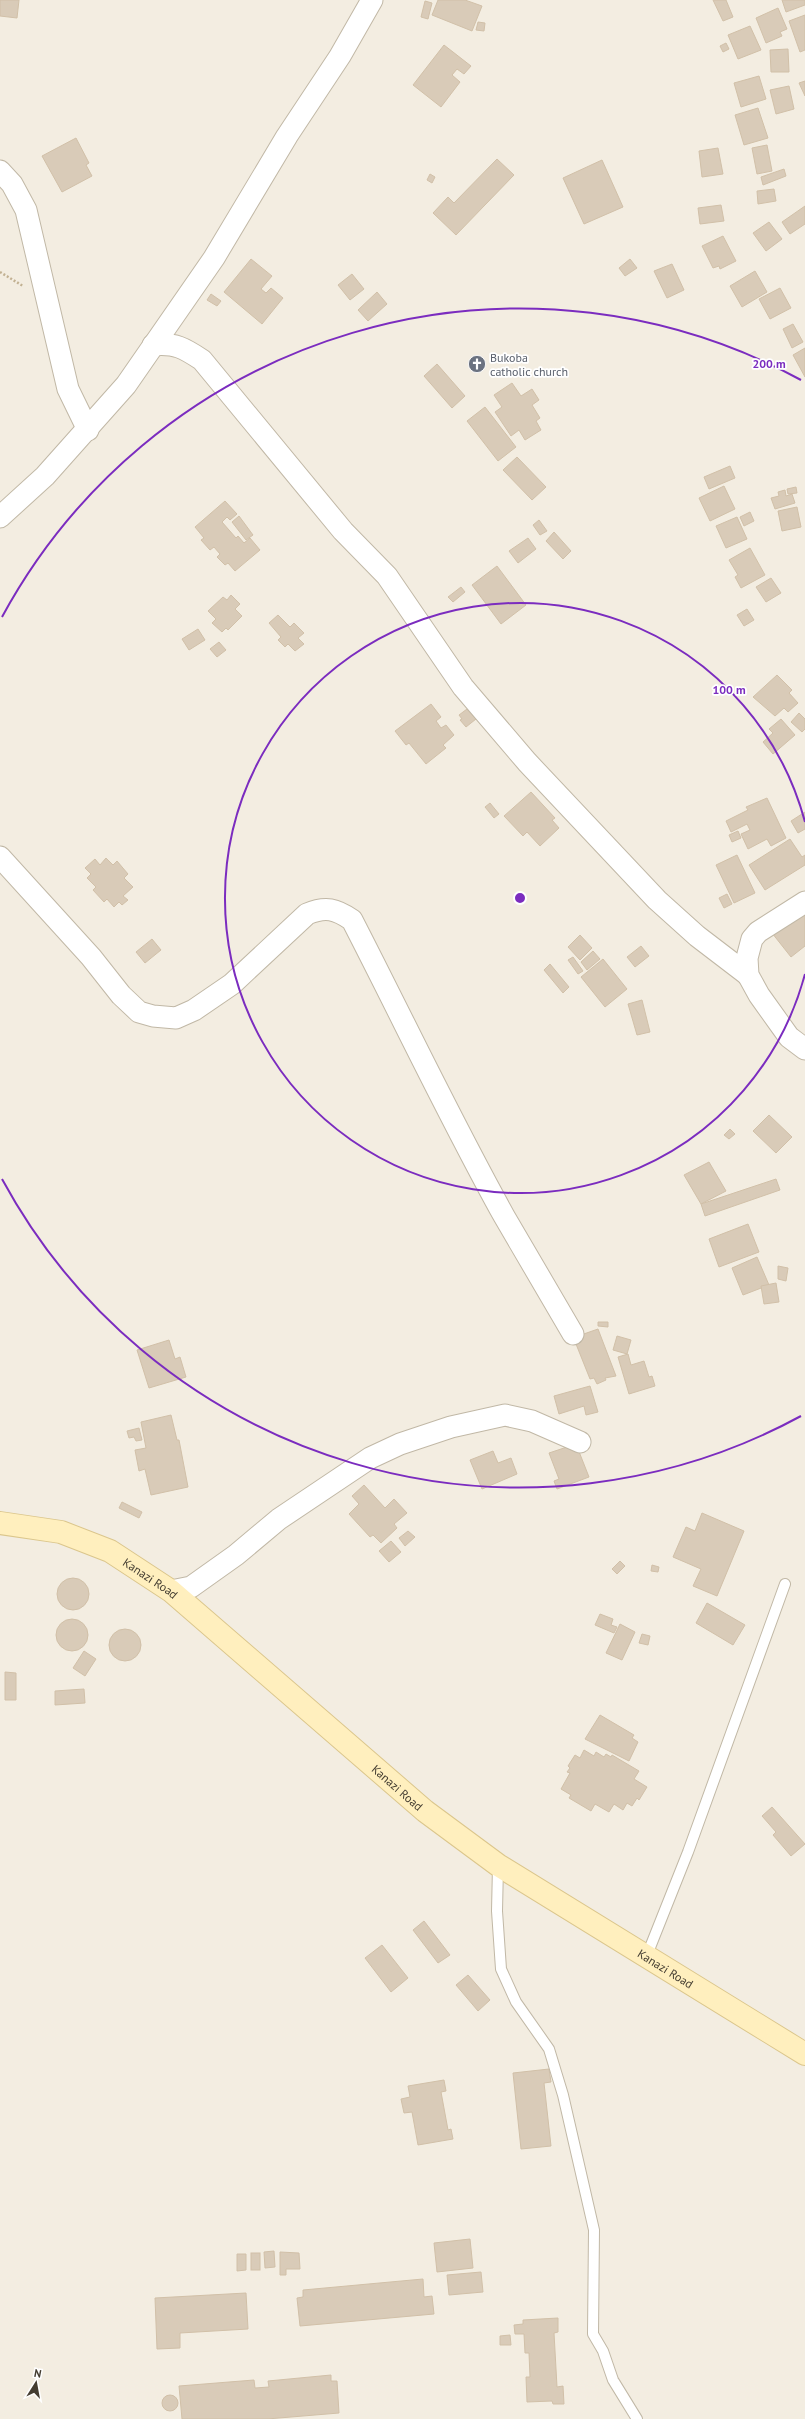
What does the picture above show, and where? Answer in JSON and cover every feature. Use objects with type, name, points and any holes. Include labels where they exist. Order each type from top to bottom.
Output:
[{"type":"main road","name":"Kanazi Road","points":[[0,1523],[61,1532],[110,1551],[171,1591],[425,1811],[498,1866],[805,2054]]},
{"type":"street","points":[[0,517],[45,476],[88,430],[126,385],[214,258],[287,136],[340,56],[372,0]]},
{"type":"street","points":[[0,171],[12,184],[26,210],[68,389],[88,430]]},
{"type":"street","points":[[153,345],[171,344],[184,348],[202,360],[343,531],[387,576],[463,688],[527,762],[657,900],[697,936],[748,975],[789,1037],[805,1049]]},
{"type":"street","points":[[0,857],[91,957],[121,994],[140,1012],[153,1016],[176,1018],[194,1010],[232,984],[307,914],[319,909],[339,911],[352,920],[401,1015],[423,1063],[505,1217],[573,1334]]},
{"type":"street","points":[[748,975],[747,958],[755,935],[805,902]]},
{"type":"street","points":[[171,1591],[191,1587],[236,1555],[279,1519],[370,1458],[400,1444],[452,1427],[505,1415],[532,1421],[580,1442]]},
{"type":"lane","points":[[647,1956],[688,1852],[785,1584]]},
{"type":"lane","points":[[498,1866],[497,1911],[501,1969],[516,2002],[549,2049],[559,2082],[594,2230],[593,2334],[603,2352],[613,2380],[637,2419]]},
{"type":"building","points":[[0,0],[19,0],[17,18],[0,16]]},
{"type":"building","points":[[438,0],[465,0],[482,6],[472,31],[432,15]]},
{"type":"building","points":[[713,0],[726,0],[733,17],[723,21]]},
{"type":"building","points":[[782,0],[805,0],[805,5],[786,12]]},
{"type":"building","points":[[425,1],[432,3],[428,19],[421,17]]},
{"type":"building","points":[[778,8],[787,29],[780,32],[782,36],[766,43],[756,18]]},
{"type":"building","points":[[805,15],[805,50],[800,52],[789,21]]},
{"type":"building","points":[[478,22],[485,23],[484,31],[476,30]]},
{"type":"building","points":[[750,26],[761,50],[738,59],[728,35]]},
{"type":"building","points":[[726,43],[729,49],[723,52],[720,46]]},
{"type":"building","points":[[444,45],[471,66],[464,74],[457,69],[452,75],[460,82],[441,107],[413,85]]},
{"type":"building","points":[[788,49],[789,72],[771,72],[770,50]]},
{"type":"building","points":[[759,76],[766,99],[741,107],[734,83]]},
{"type":"building","points":[[805,81],[805,96],[799,83]]},
{"type":"building","points":[[789,86],[794,109],[776,114],[770,90]]},
{"type":"building","points":[[758,108],[768,138],[744,145],[735,115]]},
{"type":"building","points":[[76,138],[89,163],[86,165],[92,176],[62,192],[42,156]]},
{"type":"building","points":[[767,145],[772,171],[757,174],[752,148]]},
{"type":"building","points":[[718,148],[723,174],[702,177],[699,151]]},
{"type":"building","points":[[497,159],[514,175],[456,235],[433,213],[448,197],[454,203]]},
{"type":"building","points":[[602,160],[623,207],[584,224],[563,178]]},
{"type":"building","points":[[784,169],[786,176],[763,185],[761,177]]},
{"type":"building","points":[[430,174],[435,177],[432,183],[427,180]]},
{"type":"building","points":[[774,189],[776,201],[758,204],[757,191]]},
{"type":"building","points":[[721,205],[724,221],[700,224],[698,208]]},
{"type":"building","points":[[805,206],[805,224],[790,234],[782,222]]},
{"type":"building","points":[[769,222],[782,239],[766,251],[753,233]]},
{"type":"building","points":[[723,236],[736,261],[720,269],[719,266],[713,268],[702,246]]},
{"type":"building","points":[[251,259],[272,276],[261,289],[266,293],[271,288],[283,298],[262,324],[224,292]]},
{"type":"building","points":[[630,259],[637,268],[625,276],[619,268]]},
{"type":"building","points":[[672,264],[684,290],[667,298],[654,271]]},
{"type":"building","points":[[755,271],[767,292],[742,307],[730,286]]},
{"type":"building","points":[[352,274],[364,289],[350,300],[338,285]]},
{"type":"building","points":[[780,288],[791,308],[770,319],[759,299]]},
{"type":"building","points":[[377,292],[387,304],[368,321],[358,310]]},
{"type":"building","points":[[211,294],[221,301],[217,306],[207,300]]},
{"type":"building","points":[[793,324],[803,342],[792,348],[783,329]]},
{"type":"building","points":[[805,348],[805,377],[793,355]]},
{"type":"building","points":[[437,364],[465,396],[452,408],[424,376]]},
{"type":"building","points":[[512,383],[521,396],[532,389],[539,400],[532,405],[540,418],[536,421],[541,430],[525,440],[519,430],[511,436],[495,412],[502,407],[494,395]]},
{"type":"building","points":[[485,407],[516,447],[498,461],[467,421]]},
{"type":"building","points":[[517,457],[546,487],[532,500],[503,470]]},
{"type":"building","points":[[730,466],[735,478],[709,489],[704,477]]},
{"type":"building","points":[[724,486],[735,509],[710,521],[699,498]]},
{"type":"building","points":[[796,487],[797,493],[788,494],[787,489]]},
{"type":"building","points":[[785,490],[786,496],[792,494],[795,503],[775,509],[771,498],[779,496],[778,492]]},
{"type":"building","points":[[225,501],[237,514],[230,520],[227,517],[222,522],[236,538],[238,536],[244,543],[250,538],[260,550],[235,571],[228,563],[225,565],[217,557],[220,554],[214,547],[210,550],[201,540],[204,538],[195,527]]},
{"type":"building","points":[[797,507],[801,527],[782,531],[778,511]]},
{"type":"building","points":[[750,512],[754,521],[744,526],[740,517]]},
{"type":"building","points":[[239,516],[253,535],[246,540],[232,522]]},
{"type":"building","points":[[737,517],[747,539],[726,548],[716,526]]},
{"type":"building","points":[[539,520],[547,531],[540,535],[533,525]]},
{"type":"building","points":[[554,532],[571,551],[563,559],[546,541]]},
{"type":"building","points":[[528,538],[536,549],[518,563],[509,551]]},
{"type":"building","points":[[750,548],[765,575],[741,588],[735,577],[738,575],[729,560]]},
{"type":"building","points":[[497,566],[526,605],[501,624],[472,585]]},
{"type":"building","points":[[771,578],[781,593],[766,602],[756,587]]},
{"type":"building","points":[[461,587],[465,592],[453,602],[448,597]]},
{"type":"building","points":[[231,595],[240,604],[235,609],[242,616],[228,630],[226,628],[222,632],[212,623],[216,619],[208,611],[223,597],[227,600]]},
{"type":"building","points":[[747,609],[754,620],[744,626],[737,615]]},
{"type":"building","points":[[278,615],[290,627],[294,623],[304,633],[298,638],[304,644],[295,651],[288,644],[285,647],[278,640],[281,637],[269,623]]},
{"type":"building","points":[[198,629],[205,640],[189,650],[182,639]]},
{"type":"building","points":[[219,642],[226,650],[217,657],[210,649]]},
{"type":"building","points":[[777,675],[792,690],[789,693],[798,703],[788,712],[784,708],[775,716],[753,697]]},
{"type":"building","points":[[431,704],[441,717],[436,721],[441,728],[446,725],[454,735],[443,745],[446,748],[426,764],[409,743],[406,745],[395,731]]},
{"type":"building","points":[[467,709],[476,719],[466,727],[460,720],[462,719],[459,715]]},
{"type":"building","points":[[799,713],[805,719],[805,729],[802,732],[791,722]]},
{"type":"building","points":[[781,719],[795,735],[773,754],[763,742],[773,733],[769,729]]},
{"type":"building","points":[[531,792],[555,818],[552,820],[559,828],[540,846],[527,832],[523,836],[504,816]]},
{"type":"building","points":[[767,798],[786,838],[771,846],[767,839],[748,849],[741,834],[750,830],[747,824],[731,832],[726,821],[748,810],[746,807]]},
{"type":"building","points":[[490,803],[499,814],[494,818],[485,807]]},
{"type":"building","points":[[805,812],[805,829],[798,833],[791,821]]},
{"type":"building","points":[[738,831],[741,838],[732,842],[729,835]]},
{"type":"building","points":[[790,839],[802,857],[805,855],[805,865],[765,890],[749,865]]},
{"type":"building","points":[[737,855],[755,893],[734,903],[716,865]]},
{"type":"building","points":[[106,858],[113,865],[117,861],[128,874],[124,878],[133,887],[123,896],[128,900],[122,905],[119,902],[114,907],[107,899],[104,902],[93,890],[96,887],[87,878],[91,874],[85,868],[95,859],[100,865]]},
{"type":"building","points":[[727,894],[732,904],[724,908],[719,898]]},
{"type":"building","points":[[805,914],[805,946],[791,957],[772,933]]},
{"type":"building","points":[[580,935],[592,948],[580,960],[568,947]]},
{"type":"building","points":[[152,939],[161,950],[145,963],[136,952]]},
{"type":"building","points":[[641,946],[649,956],[635,967],[627,957]]},
{"type":"building","points":[[593,951],[600,959],[587,970],[581,962]]},
{"type":"building","points":[[573,957],[583,971],[578,974],[568,960]]},
{"type":"building","points":[[603,959],[627,989],[605,1007],[581,977]]},
{"type":"building","points":[[550,964],[569,987],[563,993],[544,970]]},
{"type":"building","points":[[642,1000],[650,1032],[637,1035],[628,1004]]},
{"type":"building","points":[[769,1115],[792,1137],[776,1153],[753,1131]]},
{"type":"building","points":[[730,1129],[735,1134],[729,1139],[724,1135]]},
{"type":"building","points":[[709,1162],[726,1191],[701,1204],[684,1175]]},
{"type":"building","points":[[776,1179],[780,1190],[705,1216],[701,1204]]},
{"type":"building","points":[[748,1224],[759,1252],[719,1267],[709,1239]]},
{"type":"building","points":[[757,1257],[769,1285],[743,1295],[732,1268]]},
{"type":"building","points":[[778,1266],[788,1268],[786,1281],[778,1279]]},
{"type":"building","points":[[776,1283],[779,1302],[764,1304],[761,1286]]},
{"type":"building","points":[[598,1322],[608,1322],[608,1327],[598,1326]]},
{"type":"building","points":[[598,1329],[616,1376],[605,1378],[606,1380],[597,1384],[594,1378],[590,1379],[576,1344],[581,1342],[578,1336]]},
{"type":"building","points":[[617,1336],[631,1340],[627,1354],[613,1350]]},
{"type":"building","points":[[169,1340],[175,1359],[180,1357],[186,1377],[149,1388],[137,1350]]},
{"type":"building","points":[[628,1354],[631,1365],[644,1361],[649,1377],[652,1376],[655,1386],[629,1394],[618,1357]]},
{"type":"building","points":[[590,1386],[598,1412],[586,1415],[584,1406],[559,1414],[554,1396]]},
{"type":"building","points":[[171,1415],[177,1440],[179,1440],[188,1487],[151,1495],[145,1469],[139,1471],[135,1450],[146,1448],[141,1422]]},
{"type":"building","points":[[139,1428],[142,1440],[136,1441],[134,1437],[129,1438],[127,1431]]},
{"type":"building","points":[[576,1444],[589,1477],[557,1489],[554,1481],[559,1479],[549,1453]]},
{"type":"building","points":[[493,1451],[498,1463],[511,1458],[517,1474],[482,1489],[470,1460]]},
{"type":"building","points":[[364,1485],[385,1508],[394,1499],[407,1513],[394,1524],[397,1528],[381,1543],[373,1535],[370,1537],[349,1514],[359,1504],[352,1496]]},
{"type":"building","points":[[122,1502],[142,1512],[139,1518],[119,1508]]},
{"type":"building","points":[[702,1513],[744,1531],[717,1596],[693,1586],[701,1569],[673,1557],[686,1527],[695,1531]]},
{"type":"building","points":[[408,1531],[415,1537],[405,1546],[399,1538]]},
{"type":"building","points":[[391,1541],[401,1552],[389,1562],[379,1551]]},
{"type":"building","points":[[620,1561],[625,1566],[617,1574],[612,1569]]},
{"type":"building","points":[[652,1565],[659,1567],[658,1572],[651,1571]]},
{"type":"building","points":[[73,1578],[79,1579],[86,1585],[89,1594],[88,1600],[82,1607],[73,1610],[67,1609],[60,1603],[57,1594],[58,1588],[64,1581]]},
{"type":"building","points":[[707,1603],[745,1625],[733,1645],[696,1623]]},
{"type":"building","points":[[600,1614],[613,1619],[611,1625],[617,1627],[614,1633],[595,1625]]},
{"type":"building","points":[[69,1619],[75,1619],[85,1626],[88,1635],[87,1641],[81,1648],[75,1651],[69,1651],[59,1644],[56,1638],[56,1632],[63,1622]]},
{"type":"building","points":[[620,1624],[635,1632],[622,1660],[606,1653]]},
{"type":"building","points":[[122,1629],[128,1629],[138,1636],[141,1645],[140,1651],[134,1658],[128,1661],[122,1661],[112,1654],[109,1648],[109,1642],[116,1632]]},
{"type":"building","points":[[642,1634],[650,1636],[648,1645],[639,1643]]},
{"type":"building","points":[[84,1651],[96,1659],[85,1676],[73,1668]]},
{"type":"building","points":[[5,1672],[16,1673],[16,1700],[5,1700]]},
{"type":"building","points":[[84,1689],[85,1703],[55,1705],[55,1691]]},
{"type":"building","points":[[600,1715],[634,1735],[632,1738],[638,1742],[629,1761],[585,1739]]},
{"type":"building","points":[[584,1750],[594,1756],[596,1752],[604,1757],[606,1754],[611,1757],[612,1755],[639,1771],[634,1779],[647,1787],[639,1800],[637,1798],[632,1806],[627,1803],[623,1810],[614,1804],[609,1812],[595,1804],[591,1811],[569,1798],[571,1795],[561,1789],[570,1773],[567,1772],[570,1768],[568,1766],[575,1755],[580,1758]]},
{"type":"building","points":[[772,1807],[805,1844],[791,1856],[773,1835],[776,1832],[762,1816]]},
{"type":"building","points":[[424,1921],[450,1955],[438,1963],[413,1930]]},
{"type":"building","points":[[382,1945],[408,1978],[391,1992],[365,1958]]},
{"type":"building","points":[[468,1975],[490,2000],[478,2011],[456,1985]]},
{"type":"building","points":[[549,2069],[551,2082],[544,2083],[551,2146],[521,2149],[513,2073]]},
{"type":"building","points":[[444,2080],[446,2091],[441,2092],[448,2130],[451,2129],[453,2139],[418,2145],[412,2112],[404,2113],[401,2099],[410,2097],[408,2086]]},
{"type":"building","points":[[470,2239],[473,2268],[437,2272],[434,2243]]},
{"type":"building","points":[[274,2251],[275,2267],[265,2268],[264,2252]]},
{"type":"building","points":[[280,2252],[299,2253],[300,2269],[286,2269],[286,2275],[280,2275]]},
{"type":"building","points":[[251,2253],[260,2253],[260,2270],[251,2270]]},
{"type":"building","points":[[237,2254],[246,2254],[246,2270],[237,2271]]},
{"type":"building","points":[[481,2272],[483,2292],[449,2295],[447,2275]]},
{"type":"building","points":[[423,2279],[424,2297],[432,2296],[434,2314],[300,2326],[297,2298],[303,2297],[303,2290]]},
{"type":"building","points":[[246,2293],[248,2329],[180,2333],[180,2348],[157,2349],[155,2298]]},
{"type":"building","points":[[558,2318],[558,2332],[554,2333],[557,2387],[563,2386],[564,2404],[553,2404],[552,2401],[527,2402],[526,2377],[530,2377],[529,2353],[525,2353],[524,2334],[515,2334],[514,2325],[523,2324],[523,2320]]},
{"type":"building","points":[[510,2335],[511,2345],[500,2345],[500,2336]]},
{"type":"building","points":[[331,2375],[331,2381],[337,2381],[339,2413],[267,2419],[182,2419],[179,2386],[254,2380],[255,2388],[269,2387],[268,2381]]},
{"type":"building","points":[[167,2395],[173,2395],[178,2400],[176,2409],[173,2411],[167,2411],[162,2406],[162,2400]]},
{"type":"place","name":"Bukoba catholic church","points":[[477,364]]}]
